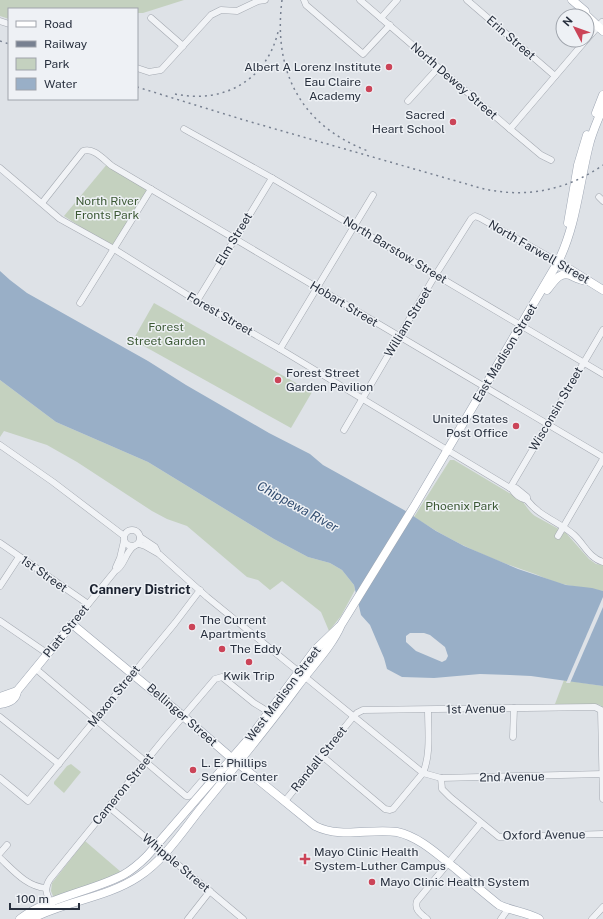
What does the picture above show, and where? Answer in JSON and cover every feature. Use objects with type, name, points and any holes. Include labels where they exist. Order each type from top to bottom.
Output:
[{"type":"main road","points":[[572,0],[584,11],[586,15],[601,26]]},
{"type":"main road","name":"East Madison Street","points":[[563,251],[580,154],[603,95]]},
{"type":"main road","name":"East Madison Street","points":[[382,557],[415,505],[484,387],[522,326],[558,262],[563,251],[577,206],[590,143],[603,107]]},
{"type":"main road","name":"North Farwell Street","points":[[558,262],[603,290]]},
{"type":"main road","points":[[536,302],[549,289],[555,279],[561,275],[568,274],[582,280],[585,279]]},
{"type":"main road","name":"West Madison Street","points":[[31,919],[51,905],[113,890],[126,884],[146,871],[164,853],[272,715],[302,674],[322,642],[341,625],[382,557]]},
{"type":"main road","name":"Bellinger Street","points":[[72,624],[133,673],[235,761],[312,823],[326,830],[345,833],[379,831],[402,833],[418,840],[499,904],[508,909],[523,912],[539,919]]},
{"type":"main road","name":"Platt Street","points":[[2,700],[16,697],[18,692],[72,624]]},
{"type":"main road","name":"West Madison Street","points":[[20,919],[123,874],[139,863],[156,847],[235,761]]},
{"type":"street","points":[[138,68],[149,72],[161,70],[211,15],[221,10],[237,11],[258,1],[265,0]]},
{"type":"street","points":[[304,0],[306,5],[363,54],[390,25]]},
{"type":"street","name":"North Dewey Street","points":[[360,0],[541,155],[551,160]]},
{"type":"street","points":[[382,18],[397,0]]},
{"type":"street","name":"Erin Street","points":[[467,0],[555,76]]},
{"type":"street","points":[[151,18],[183,46]]},
{"type":"street","points":[[510,128],[580,48]]},
{"type":"street","points":[[408,102],[438,68]]},
{"type":"street","name":"North Barstow Street","points":[[184,129],[272,178],[603,374]]},
{"type":"street","name":"Hobart Street","points":[[42,203],[83,151],[87,149],[92,150],[112,166],[151,190],[603,458]]},
{"type":"street","name":"Forest Street","points":[[0,168],[60,218],[114,249],[197,302],[280,349],[447,451],[511,488],[516,488],[527,497],[527,500],[537,511],[564,527],[577,538],[593,557],[603,562]]},
{"type":"street","name":"Elm Street","points":[[197,302],[272,178]]},
{"type":"street","points":[[80,303],[151,190]]},
{"type":"street","points":[[280,349],[373,195]]},
{"type":"street","name":"North Farwell Street","points":[[475,216],[558,262]]},
{"type":"street","name":"William Street","points":[[344,430],[436,274],[471,219],[475,216]]},
{"type":"street","name":"Wisconsin Street","points":[[511,488],[603,330]]},
{"type":"street","points":[[0,445],[109,523],[125,536],[128,545],[145,546],[159,554],[200,590],[423,773]]},
{"type":"street","points":[[558,536],[603,458]]},
{"type":"street","points":[[125,536],[134,530],[140,537],[154,547],[159,554]]},
{"type":"street","name":"Platt Street","points":[[115,571],[120,558],[125,536]]},
{"type":"street","points":[[136,545],[141,540],[140,537]]},
{"type":"street","name":"1st Street","points":[[0,543],[88,604]]},
{"type":"street","name":"Platt Street","points":[[72,624],[115,571],[119,569],[129,551],[136,545]]},
{"type":"street","points":[[0,586],[19,557]]},
{"type":"street","name":"Maxon Street","points":[[0,778],[28,801],[200,590]]},
{"type":"street","points":[[0,621],[48,654]]},
{"type":"street","points":[[36,669],[188,797],[201,782]]},
{"type":"street","name":"Cameron Street","points":[[46,888],[50,879],[210,683],[219,677],[224,678],[254,703],[272,715]]},
{"type":"street","name":"1st Avenue","points":[[354,717],[357,713],[363,710],[595,707],[601,710],[603,774]]},
{"type":"street","points":[[513,737],[514,708]]},
{"type":"street","points":[[322,756],[385,809],[390,810],[395,807],[423,773],[427,758],[428,710]]},
{"type":"street","points":[[0,717],[59,764]]},
{"type":"street","name":"Randall Street","points":[[285,801],[354,717]]},
{"type":"street","name":"2nd Avenue","points":[[423,773],[441,778],[603,774]]},
{"type":"street","points":[[603,774],[603,799]]},
{"type":"street","name":"Oxford Avenue","points":[[441,778],[442,787],[445,792],[495,835],[504,838],[603,834]]},
{"type":"street","name":"Whipple Street","points":[[109,807],[243,919]]},
{"type":"street","points":[[427,919],[418,911],[416,907],[417,900],[481,823]]},
{"type":"street","points":[[0,853],[7,845]]},
{"type":"street","points":[[0,858],[32,885],[38,888],[46,888],[51,905]]},
{"type":"street","points":[[188,919],[210,891]]},
{"type":"street","points":[[592,919],[603,907]]},
{"type":"street","points":[[501,919],[508,909]]},
{"type":"green space","points":[[0,0],[184,0],[143,13],[138,13],[138,8],[8,8],[8,19],[0,16]]},
{"type":"green space","name":"North River Fronts Park","points":[[108,163],[151,189],[114,249],[64,216]]},
{"type":"green space","name":"Forest Street Garden","points":[[154,303],[312,392],[291,428],[133,340]]},
{"type":"green space","points":[[0,380],[56,422],[148,462],[274,539],[308,557],[330,563],[342,570],[354,585],[355,590],[341,616],[329,631],[321,612],[282,581],[270,590],[258,580],[247,577],[187,526],[167,519],[152,511],[77,462],[47,445],[4,431],[0,437]]},
{"type":"green space","name":"Phoenix Park","points":[[450,460],[454,460],[521,500],[535,516],[566,533],[589,559],[596,564],[603,565],[603,591],[559,583],[503,563],[472,550],[414,517]]},
{"type":"green space","points":[[564,680],[603,686],[603,708],[596,704],[555,704]]},
{"type":"green space","points":[[71,764],[81,772],[64,793],[54,784],[54,782],[67,766]]},
{"type":"green space","points":[[85,841],[121,872],[98,882],[53,896],[51,891],[52,883]]},
{"type":"water","name":"Chippewa River","points":[[0,271],[27,293],[148,361],[269,433],[310,454],[323,465],[404,510],[436,531],[464,546],[518,569],[566,585],[592,588],[603,591],[603,686],[531,676],[510,675],[480,674],[434,678],[402,677],[387,669],[370,625],[361,615],[354,585],[342,570],[330,563],[308,557],[274,539],[148,462],[56,422],[0,380]],"holes":[[[410,633],[424,633],[430,635],[445,647],[448,656],[446,660],[442,662],[416,651],[406,642],[406,636]]]},
{"type":"pier","points":[[603,597],[603,607],[570,683],[566,683]]},
{"type":"railway","points":[[282,0],[280,26],[282,50],[287,72],[296,92],[309,111],[325,126],[344,140],[368,151]]},
{"type":"railway","points":[[175,94],[193,96],[210,95],[226,92],[240,85],[253,76],[264,64],[272,49],[278,32]]},
{"type":"railway","points":[[0,41],[8,44]]},
{"type":"railway","points":[[138,87],[244,120],[475,187],[492,190],[510,193],[524,193],[552,188],[579,179],[603,165]]},
{"type":"place","name":"Albert A Lorenz Institute","points":[[389,67]]},
{"type":"place","name":"Eau Claire Academy","points":[[369,89]]},
{"type":"place","name":"Sacred Heart School","points":[[453,122]]},
{"type":"place","name":"Forest Street Garden Pavilion","points":[[278,380]]},
{"type":"place","name":"United States Post Office","points":[[516,426]]},
{"type":"place","name":"The Current Apartments","points":[[192,627]]},
{"type":"place","name":"The Eddy","points":[[222,649]]},
{"type":"place","name":"Kwik Trip","points":[[249,662]]},
{"type":"place","name":"L. E. Phillips Senior Center","points":[[193,770]]},
{"type":"place","name":"Mayo Clinic Health System-Luther Campus","points":[[305,859]]},
{"type":"place","name":"Mayo Clinic Health System","points":[[372,882]]},
{"type":"district","name":"Cannery District","points":[[140,589]]}]
